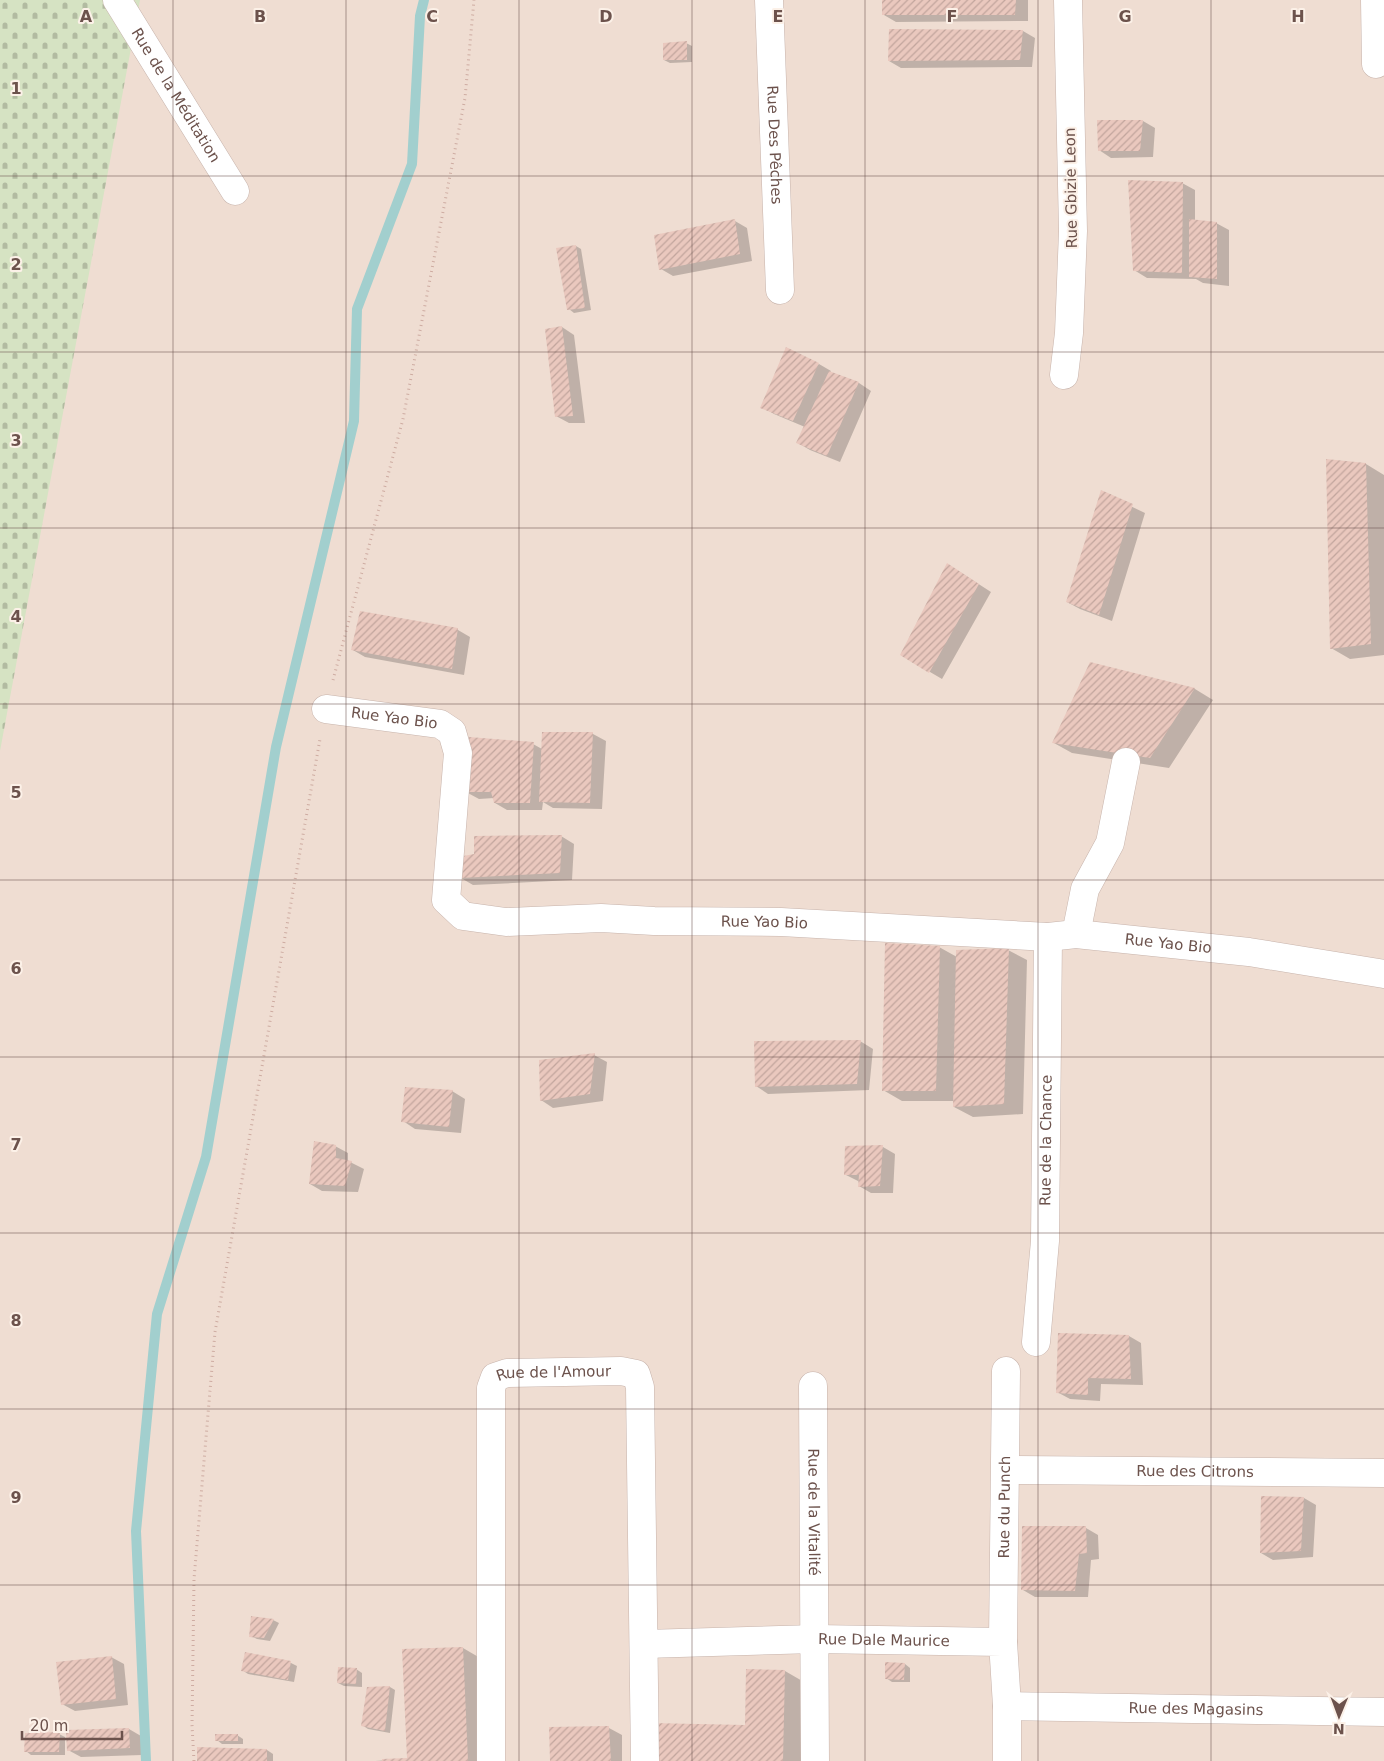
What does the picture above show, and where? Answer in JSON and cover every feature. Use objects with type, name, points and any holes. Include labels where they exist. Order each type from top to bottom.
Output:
[{"type":"street","name":"Rue de la Méditation","points":[[117,0],[235,191]]},
{"type":"street","name":"Rue Des Pêches","points":[[768,0],[780,290]]},
{"type":"street","name":"Rue Gbizie Leon","points":[[1064,375],[1069,333],[1073,231],[1068,0]]},
{"type":"street","points":[[1375,0],[1376,64]]},
{"type":"street","name":"Rue Yao Bio","points":[[326,709],[440,724],[452,732],[458,753],[446,900],[463,916],[506,922],[601,918],[781,922],[1048,937],[1076,934],[1250,952],[1384,974]]},
{"type":"street","points":[[1076,934],[1085,889],[1110,843],[1126,762]]},
{"type":"street","name":"Rue de la Chance","points":[[1036,1342],[1045,1241],[1048,937]]},
{"type":"street","name":"Rue de l'Amour","points":[[491,1761],[491,1388],[495,1377],[516,1372],[621,1371],[636,1374],[640,1387],[645,1644]]},
{"type":"street","name":"Rue du Punch","points":[[1003,1642],[1006,1371]]},
{"type":"street","name":"Rue de la Vitalité","points":[[813,1386],[815,1761]]},
{"type":"street","name":"Rue des Citrons","points":[[1006,1470],[1384,1473]]},
{"type":"street","name":"Rue Dale Maurice","points":[[645,1644],[815,1639],[1003,1642]]},
{"type":"street","points":[[1003,1642],[1007,1706],[1007,1761]]},
{"type":"street","points":[[645,1644],[646,1761]]},
{"type":"street","name":"Rue des Magasins","points":[[1007,1706],[1384,1712]]},
{"type":"path","points":[[194,1761],[192,1724],[194,1579],[215,1332],[326,709],[402,419],[465,98],[474,0]]},
{"type":"shaded area","points":[[0,0],[1384,0],[1384,1761],[0,1761]]},
{"type":"green space","points":[[0,0],[140,0],[0,751]]},
{"type":"building","points":[[882,0],[1016,0],[1015,15],[882,15]]},
{"type":"building","points":[[889,29],[1023,30],[1020,60],[888,61]]},
{"type":"building","points":[[687,41],[687,60],[663,60],[663,43]]},
{"type":"building","points":[[1097,120],[1143,120],[1140,151],[1098,151]]},
{"type":"building","points":[[1128,180],[1183,182],[1182,273],[1133,271]]},
{"type":"building","points":[[735,219],[740,254],[659,270],[654,235]]},
{"type":"building","points":[[1189,219],[1217,222],[1217,279],[1189,277]]},
{"type":"building","points":[[576,245],[585,308],[567,310],[556,248]]},
{"type":"building","points":[[562,326],[573,416],[555,417],[545,329]]},
{"type":"building","points":[[786,347],[819,363],[793,421],[760,408]]},
{"type":"building","points":[[829,371],[859,382],[827,456],[796,443]]},
{"type":"building","points":[[1326,459],[1366,463],[1371,644],[1330,649]]},
{"type":"building","points":[[1101,490],[1133,504],[1099,615],[1066,602]]},
{"type":"building","points":[[947,563],[979,584],[929,673],[900,655]]},
{"type":"building","points":[[360,611],[458,628],[452,669],[351,650]]},
{"type":"building","points":[[1090,662],[1195,688],[1150,758],[1052,743]]},
{"type":"building","points":[[542,732],[593,732],[590,803],[539,802]]},
{"type":"building","points":[[469,737],[534,742],[530,803],[494,803],[491,792],[465,792]]},
{"type":"building","points":[[562,835],[560,873],[460,878],[458,857],[474,854],[474,836]]},
{"type":"building","points":[[885,943],[940,946],[936,1091],[882,1091]]},
{"type":"building","points":[[1009,948],[1004,1104],[953,1107],[956,950]]},
{"type":"building","points":[[861,1040],[857,1084],[755,1087],[754,1041]]},
{"type":"building","points":[[595,1053],[590,1094],[540,1101],[539,1060]]},
{"type":"building","points":[[405,1087],[453,1090],[449,1127],[401,1122]]},
{"type":"building","points":[[314,1141],[336,1145],[336,1158],[352,1161],[345,1186],[309,1184]]},
{"type":"building","points":[[883,1145],[880,1186],[858,1187],[859,1175],[844,1175],[845,1146]]},
{"type":"building","points":[[1058,1333],[1129,1335],[1131,1379],[1088,1378],[1088,1395],[1056,1393]]},
{"type":"building","points":[[1261,1496],[1304,1497],[1301,1551],[1260,1553]]},
{"type":"building","points":[[1022,1526],[1086,1526],[1087,1553],[1079,1554],[1075,1591],[1021,1590]]},
{"type":"building","points":[[251,1616],[274,1619],[264,1638],[249,1637]]},
{"type":"building","points":[[463,1647],[468,1761],[382,1761],[382,1759],[407,1758],[402,1649]]},
{"type":"building","points":[[245,1652],[291,1661],[288,1680],[241,1671]]},
{"type":"building","points":[[112,1656],[116,1699],[61,1705],[56,1662]]},
{"type":"building","points":[[885,1662],[905,1663],[904,1680],[885,1679]]},
{"type":"building","points":[[338,1667],[357,1668],[356,1684],[337,1683]]},
{"type":"building","points":[[746,1669],[785,1670],[783,1761],[649,1761],[650,1723],[745,1725]]},
{"type":"building","points":[[390,1686],[385,1731],[361,1726],[367,1687]]},
{"type":"building","points":[[609,1726],[611,1761],[550,1761],[549,1727]]},
{"type":"building","points":[[129,1728],[130,1748],[67,1751],[66,1730]]},
{"type":"building","points":[[60,1732],[59,1752],[24,1752],[25,1733]]},
{"type":"building","points":[[215,1734],[238,1734],[238,1741],[215,1741]]},
{"type":"building","points":[[197,1747],[267,1749],[267,1761],[197,1761]]},
{"type":"waterway","points":[[146,1761],[136,1531],[157,1314],[206,1157],[276,747],[354,421],[357,309],[412,164],[420,16],[424,0]]}]
